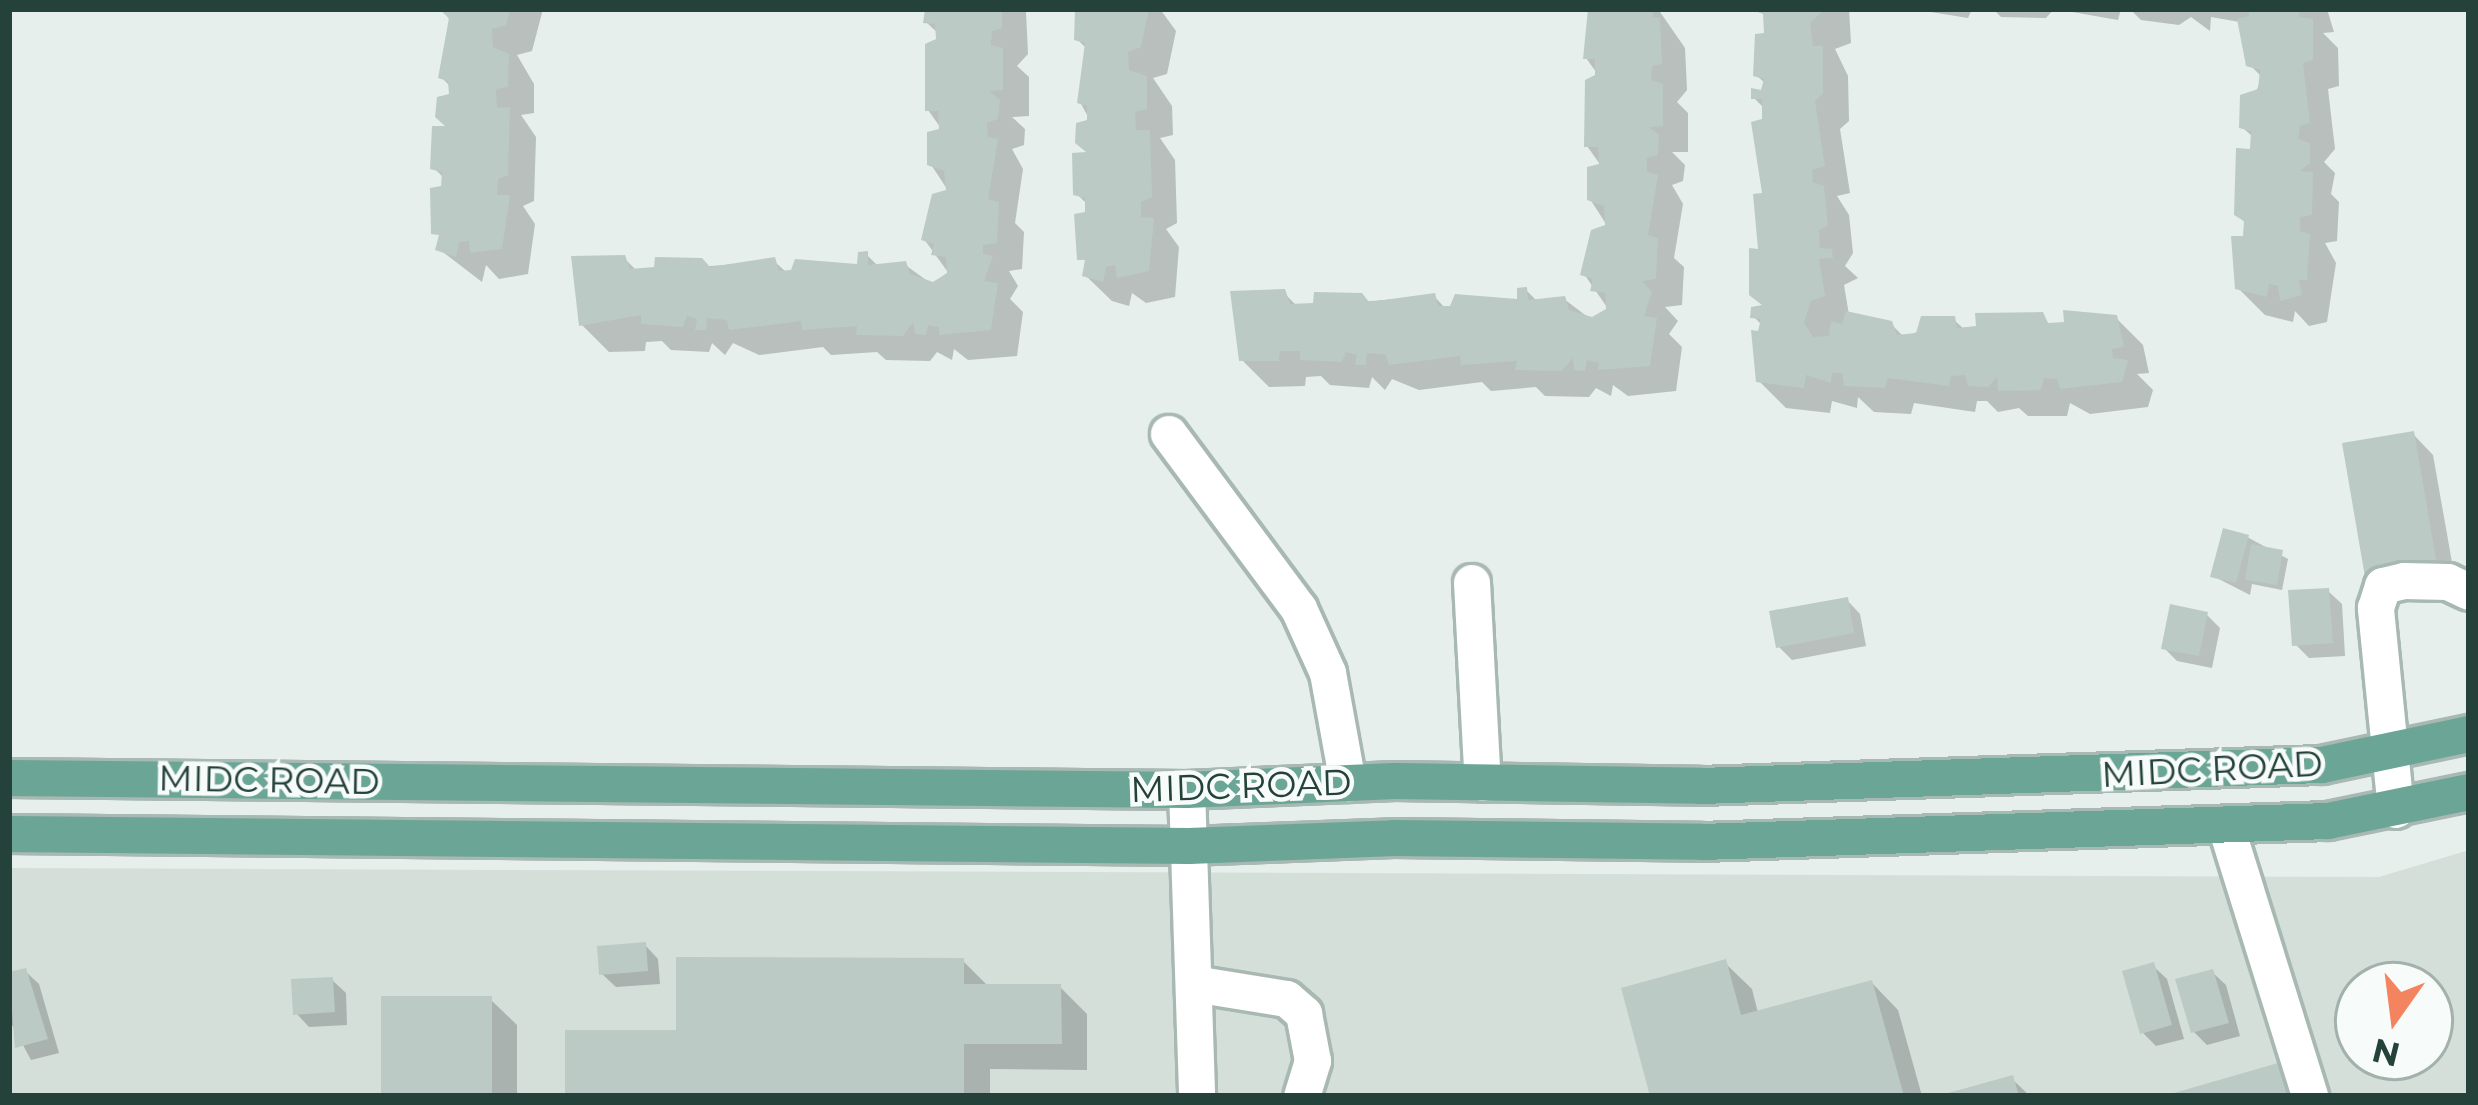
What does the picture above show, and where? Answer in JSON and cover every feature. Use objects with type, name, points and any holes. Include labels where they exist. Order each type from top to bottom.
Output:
[{"type":"main road","name":"MIDC ROAD","points":[[9,778],[1187,790],[1348,783],[2016,780],[2322,766],[2469,734]]},
{"type":"main road","name":"MIDC ROAD","points":[[9,834],[1190,846],[2226,826],[2396,810],[2469,792]]},
{"type":"street","points":[[1169,434],[1299,609],[1328,673],[1348,783]]},
{"type":"street","points":[[2396,810],[2376,608],[2384,586],[2448,582],[2469,592]]},
{"type":"street","points":[[1472,583],[1483,783]]},
{"type":"street","points":[[1187,790],[1198,1096]]},
{"type":"street","points":[[2226,826],[2310,1096]]},
{"type":"street","points":[[1194,984],[1287,999],[1304,1013],[1313,1061],[1301,1096]]},
{"type":"shaded area","points":[[2469,850],[2469,1096],[9,1096],[9,868],[2379,877]]},
{"type":"building","points":[[439,9],[510,9],[506,25],[492,29],[493,47],[509,54],[508,87],[496,89],[497,108],[510,107],[508,175],[498,179],[497,195],[510,195],[502,249],[470,253],[469,241],[459,242],[456,257],[435,250],[439,235],[431,234],[430,188],[441,186],[442,172],[430,169],[432,126],[445,126],[435,117],[437,97],[449,94],[448,81],[438,78],[449,18]]},
{"type":"building","points":[[925,9],[1002,9],[1002,28],[992,31],[991,45],[1003,48],[1003,90],[989,91],[1000,100],[998,119],[987,123],[988,137],[998,139],[988,199],[999,202],[997,243],[983,245],[983,254],[993,256],[984,281],[998,283],[991,330],[939,335],[939,327],[928,325],[926,335],[915,334],[913,322],[903,336],[856,335],[857,326],[802,330],[801,321],[729,330],[727,320],[707,318],[706,330],[695,330],[697,319],[687,316],[683,327],[641,324],[641,315],[579,326],[571,256],[625,255],[630,269],[654,267],[655,257],[702,258],[710,267],[775,257],[779,271],[791,270],[795,259],[857,264],[858,252],[868,251],[868,265],[906,261],[910,274],[933,282],[947,273],[946,257],[931,255],[934,244],[921,240],[932,194],[946,190],[944,171],[927,165],[927,132],[939,129],[938,111],[925,111],[925,44],[936,39],[935,24],[923,23]]},
{"type":"building","points":[[1075,9],[1149,9],[1141,47],[1128,52],[1129,70],[1147,76],[1147,109],[1135,112],[1136,130],[1150,130],[1152,197],[1141,202],[1141,217],[1154,218],[1149,271],[1117,278],[1115,265],[1106,267],[1103,282],[1082,276],[1085,260],[1077,260],[1074,214],[1085,212],[1085,198],[1073,195],[1072,153],[1086,152],[1075,143],[1076,123],[1087,120],[1087,106],[1077,103],[1085,43],[1074,40]]},
{"type":"building","points":[[1588,9],[1654,9],[1652,17],[1660,18],[1662,64],[1652,66],[1651,80],[1663,84],[1663,126],[1649,127],[1659,135],[1658,155],[1647,158],[1647,172],[1658,175],[1648,235],[1658,238],[1656,279],[1642,281],[1652,292],[1644,316],[1657,318],[1650,366],[1598,370],[1599,363],[1587,360],[1585,371],[1574,370],[1573,358],[1562,371],[1515,370],[1517,361],[1461,365],[1460,356],[1389,365],[1386,355],[1367,353],[1366,365],[1355,365],[1357,355],[1346,352],[1342,362],[1300,360],[1300,351],[1280,351],[1279,361],[1239,361],[1230,291],[1285,289],[1290,304],[1313,303],[1314,292],[1362,293],[1369,302],[1435,293],[1438,306],[1450,306],[1455,294],[1517,299],[1517,288],[1527,287],[1528,300],[1565,296],[1569,310],[1592,317],[1606,309],[1605,293],[1590,291],[1593,279],[1580,275],[1591,230],[1605,225],[1604,206],[1587,200],[1587,167],[1599,164],[1598,147],[1584,147],[1585,80],[1595,75],[1595,59],[1583,59]]},
{"type":"building","points":[[1750,9],[1825,9],[1810,23],[1813,46],[1823,46],[1823,94],[1815,101],[1825,166],[1812,170],[1813,182],[1824,186],[1828,226],[1819,230],[1820,248],[1832,249],[1833,258],[1819,259],[1825,296],[1811,301],[1804,323],[1813,337],[1829,336],[1831,321],[1842,324],[1846,311],[1892,321],[1897,335],[1916,333],[1921,316],[1955,316],[1957,328],[1976,326],[1975,313],[2043,312],[2048,323],[2064,322],[2063,310],[2117,315],[2124,347],[2112,349],[2113,358],[2128,360],[2122,382],[2060,389],[2057,379],[2044,378],[2041,390],[1998,391],[1997,377],[1988,387],[1968,386],[1965,375],[1951,376],[1949,386],[1888,378],[1885,388],[1844,386],[1842,373],[1832,373],[1831,383],[1806,375],[1804,388],[1756,382],[1751,330],[1758,331],[1761,319],[1750,318],[1751,307],[1762,305],[1749,295],[1749,248],[1758,249],[1753,194],[1762,193],[1751,122],[1762,119],[1762,99],[1751,99],[1751,88],[1761,90],[1764,79],[1753,76],[1755,34],[1764,33],[1763,14]]},
{"type":"building","points":[[2248,9],[2299,9],[2299,17],[2313,19],[2313,60],[2303,63],[2310,123],[2300,126],[2298,139],[2310,143],[2310,163],[2300,171],[2313,172],[2312,215],[2300,217],[2300,231],[2310,234],[2307,280],[2299,280],[2302,295],[2280,301],[2278,286],[2269,284],[2267,297],[2235,289],[2231,236],[2243,236],[2244,221],[2234,215],[2236,148],[2250,149],[2251,131],[2239,128],[2240,95],[2258,89],[2260,70],[2246,66],[2237,19],[2249,16]]},
{"type":"building","points":[[2414,431],[2437,565],[2365,577],[2342,443]]},
{"type":"building","points":[[2223,528],[2249,535],[2236,583],[2210,577]]},
{"type":"building","points":[[2251,544],[2283,550],[2277,585],[2245,580]]},
{"type":"building","points":[[2329,588],[2333,643],[2292,646],[2288,590]]},
{"type":"building","points":[[1848,597],[1854,633],[1776,648],[1769,611]]},
{"type":"building","points":[[2170,604],[2208,612],[2199,656],[2161,649]]},
{"type":"building","points":[[646,942],[648,971],[599,975],[597,946]]},
{"type":"building","points":[[676,957],[964,958],[964,984],[1061,984],[1062,1044],[964,1044],[964,1096],[565,1096],[565,1030],[676,1030]]},
{"type":"building","points":[[1726,959],[1741,1015],[1872,980],[1904,1096],[1650,1096],[1621,988]]},
{"type":"building","points":[[2154,962],[2172,1025],[2140,1034],[2122,971]]},
{"type":"building","points":[[26,968],[48,1039],[15,1048],[9,972]]},
{"type":"building","points":[[2213,969],[2229,1023],[2191,1033],[2175,979]]},
{"type":"building","points":[[333,977],[335,1012],[293,1015],[291,979]]},
{"type":"building","points":[[381,996],[492,996],[492,1096],[381,1096]]},
{"type":"building","points":[[2285,1061],[2295,1096],[2167,1096],[2167,1095]]},
{"type":"building","points":[[2013,1075],[2019,1096],[1941,1096],[1941,1095]]}]
